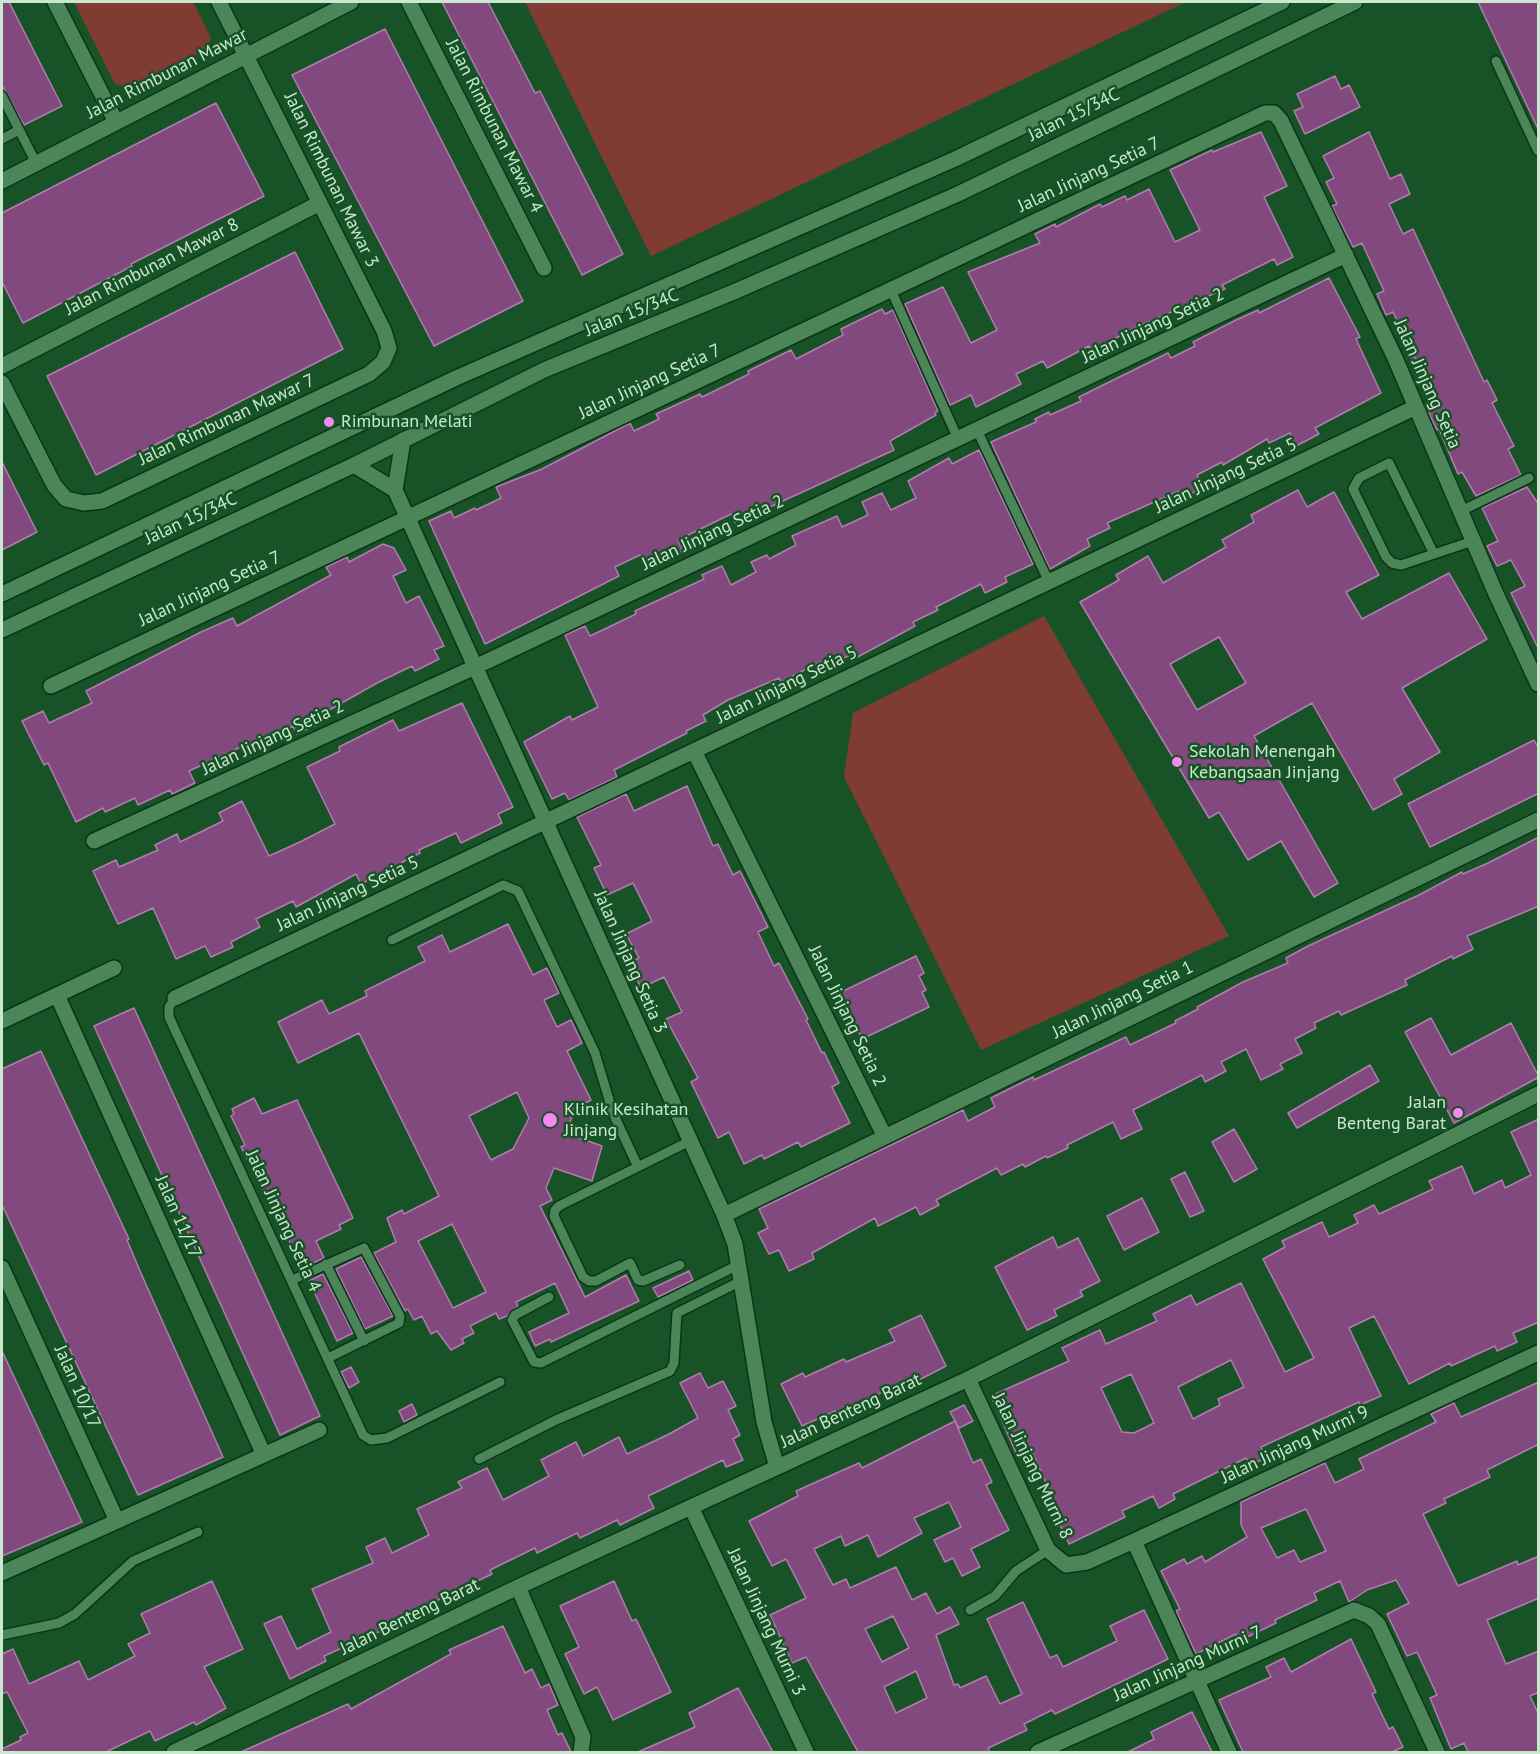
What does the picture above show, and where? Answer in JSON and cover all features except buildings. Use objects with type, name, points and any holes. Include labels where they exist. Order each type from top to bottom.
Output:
[{"type":"street","points":[[55,2],[116,122]]},
{"type":"street","name":"Jalan Rimbunan Mawar 3","points":[[219,2],[384,331],[388,348],[383,362],[369,374]]},
{"type":"street","name":"Jalan Rimbunan Mawar","points":[[2,181],[351,2]]},
{"type":"street","name":"Jalan Rimbunan Mawar 4","points":[[409,2],[544,268]]},
{"type":"street","name":"Jalan 15/34C","points":[[2,594],[456,378],[955,159],[1282,2]]},
{"type":"street","name":"Jalan 15/34C","points":[[2,630],[354,465],[544,370],[736,291],[958,194],[1354,2]]},
{"type":"street","name":"Jalan Jinjang Setia","points":[[1265,114],[1274,113],[1281,121],[1346,255],[1539,684]]},
{"type":"street","name":"Jalan Jinjang Setia 7","points":[[51,686],[1265,114]]},
{"type":"street","name":"Jalan Rimbunan Mawar 8","points":[[2,366],[320,203]]},
{"type":"street","name":"Jalan Jinjang Setia 2","points":[[94,841],[475,667],[1346,255]]},
{"type":"street","name":"Jalan Rimbunan Mawar 7","points":[[2,383],[54,485],[66,499],[84,503],[102,501],[369,374]]},
{"type":"street","name":"Jalan Jinjang Setia 5","points":[[175,998],[1416,407]]},
{"type":"street","points":[[354,465],[394,490],[403,440]]},
{"type":"street","name":"Jalan Jinjang Setia 3","points":[[394,490],[724,1215],[735,1244],[764,1422],[777,1467]]},
{"type":"street","name":"Jalan Jinjang Setia 2","points":[[694,751],[885,1137]]},
{"type":"street","name":"Jalan Jinjang Setia 1","points":[[724,1215],[1539,820]]},
{"type":"street","points":[[2,1021],[114,968]]},
{"type":"street","name":"Jalan 11/17","points":[[57,995],[264,1455]]},
{"type":"street","name":"Jalan Benteng Barat","points":[[174,1752],[518,1587],[968,1378],[1539,1094]]},
{"type":"street","name":"Jalan 10/17","points":[[2,1268],[117,1521]]},
{"type":"street","name":"Jalan Jinjang Murni 9","points":[[1066,1565],[1087,1562],[1134,1541],[1539,1353]]},
{"type":"street","name":"Jalan Jinjang Murni 8","points":[[968,1378],[1048,1550],[1066,1565]]},
{"type":"street","points":[[2,1573],[319,1430]]},
{"type":"street","name":"Jalan Jinjang Murni 3","points":[[691,1507],[806,1752]]},
{"type":"street","points":[[1134,1541],[1229,1752]]},
{"type":"street","points":[[518,1587],[583,1737],[581,1752]]},
{"type":"street","name":"Jalan Jinjang Murni 7","points":[[1038,1752],[1354,1611],[1369,1616],[1378,1624],[1437,1752]]},
{"type":"lane","points":[[1496,61],[1539,151]]},
{"type":"lane","points":[[2,96],[36,163]]},
{"type":"lane","points":[[2,139],[19,130]]},
{"type":"lane","points":[[891,290],[958,439]]},
{"type":"lane","points":[[977,430],[1049,582]]},
{"type":"lane","points":[[1434,554],[1389,463],[1359,478],[1353,489],[1386,558],[1392,563],[1401,565],[1434,554],[1473,541]]},
{"type":"lane","points":[[1461,511],[1529,478]]},
{"type":"lane","points":[[392,940],[503,885],[518,891],[595,1053],[614,1113],[638,1167]]},
{"type":"lane","name":"Jalan Jinjang Setia 4","points":[[175,998],[169,1007],[170,1017],[363,1435],[371,1440],[387,1438],[500,1383]]},
{"type":"lane","points":[[680,1265],[643,1281],[638,1280],[630,1263],[597,1281],[589,1281],[583,1277],[554,1216],[559,1206],[690,1141]]},
{"type":"lane","points":[[292,1280],[364,1248],[400,1316],[399,1323],[328,1358]]},
{"type":"lane","points":[[326,1264],[364,1341]]},
{"type":"lane","points":[[549,1297],[515,1315],[512,1320],[534,1362],[541,1363],[739,1273]]},
{"type":"lane","points":[[479,1459],[556,1420],[670,1371],[674,1363],[677,1313],[739,1273]]},
{"type":"lane","points":[[2,1635],[59,1623],[75,1614],[133,1561],[198,1532]]},
{"type":"lane","points":[[970,1610],[994,1596],[1016,1571],[1048,1550]]},
{"type":"shaded area","points":[[74,2],[193,2],[211,38],[206,50],[130,88],[115,84]]},
{"type":"shaded area","points":[[525,2],[1186,2],[651,256]]},
{"type":"shaded area","points":[[1044,616],[1229,936],[981,1050],[844,777],[853,713]]},
{"type":"place","name":"Rimbunan Melati","points":[[329,422]]},
{"type":"place","name":"Sekolah Menengah Kebangsaan Jinjang","points":[[1177,762]]},
{"type":"place","name":"Jalan Benteng Barat","points":[[1458,1113]]},
{"type":"place","name":"Klinik Kesihatan Jinjang","points":[[550,1120]]}]
